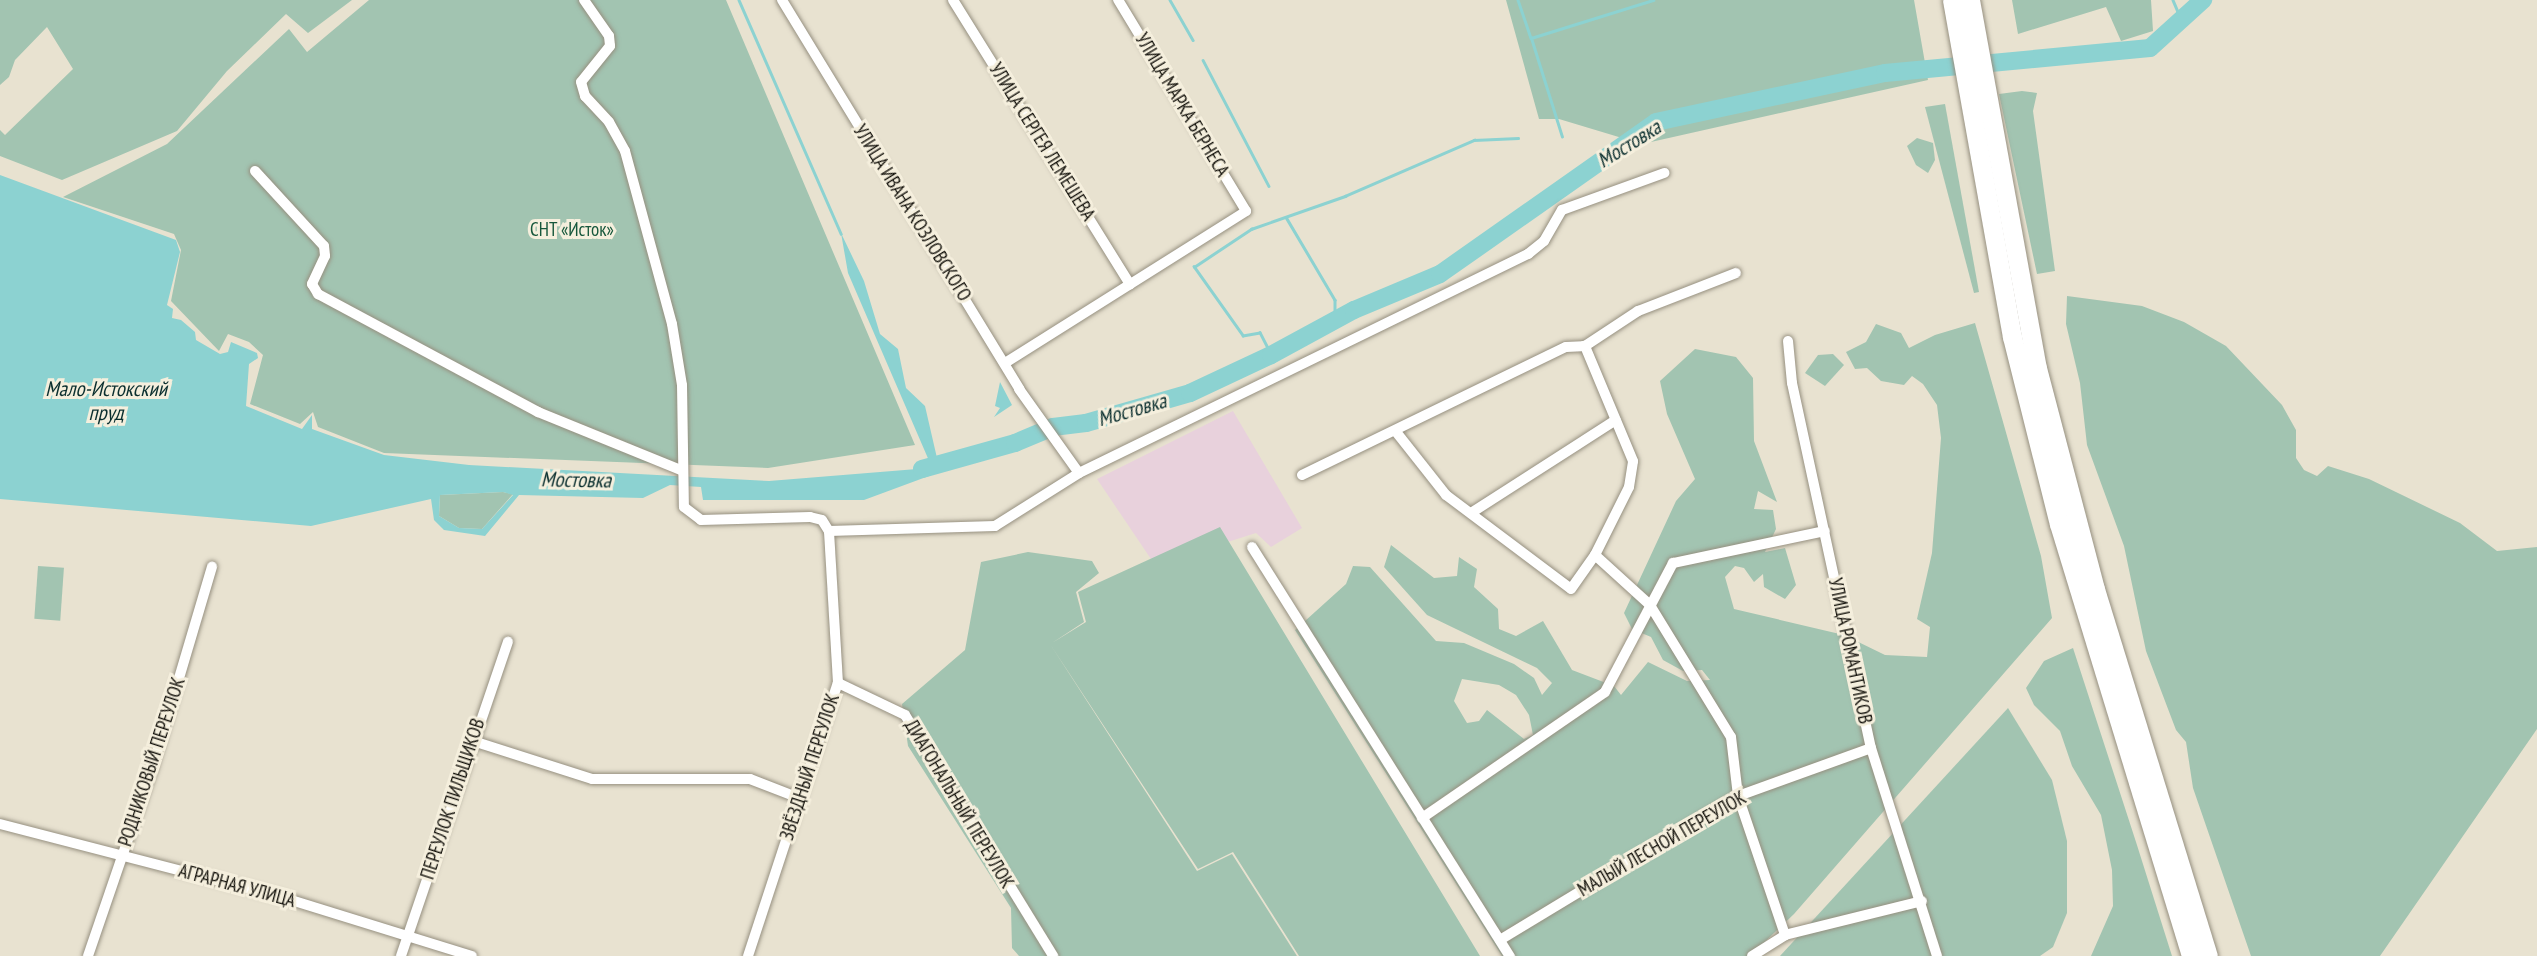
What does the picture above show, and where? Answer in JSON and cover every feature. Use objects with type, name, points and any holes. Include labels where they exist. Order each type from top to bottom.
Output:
[{"type":"highway","points":[[1952,0],[1968,45],[2012,337],[2059,524],[2191,956]]},
{"type":"highway","points":[[1968,45],[1970,0]]},
{"type":"highway","points":[[1978,102],[2051,420],[2130,710],[2208,956]]},
{"type":"street","points":[[584,0],[610,36],[610,46],[581,82],[585,96],[609,122],[625,151],[672,324],[682,384],[681,473],[684,506],[701,520],[810,517],[821,520],[829,531],[995,526],[1079,473],[1528,254],[1544,242],[1562,210],[1664,173]]},
{"type":"street","name":"УЛИЦА ИВАНА КОЗЛОВСКОГО","points":[[782,0],[1042,425],[1079,473]]},
{"type":"street","name":"УЛИЦА СЕРГЕЯ ЛЕМЕШЕВА","points":[[953,0],[1130,284]]},
{"type":"street","name":"УЛИЦА МАРКА БЕРНЕСА","points":[[1118,0],[1246,211],[1130,284]]},
{"type":"street","points":[[254,171],[324,246],[312,284],[318,293],[538,412],[681,473]]},
{"type":"street","points":[[1302,475],[1397,433],[1566,347],[1586,346],[1638,312],[1736,273]]},
{"type":"street","points":[[1004,363],[1130,284]]},
{"type":"street","name":"УЛИЦА РОМАНТИКОВ","points":[[1788,341],[1792,383],[1871,748],[1922,901],[1937,956]]},
{"type":"street","points":[[1397,433],[1446,495],[1571,589],[1595,555],[1629,487],[1633,461],[1586,346]]},
{"type":"street","points":[[1471,513],[1616,420]]},
{"type":"street","name":"ЗВЁЗДНЫЙ ПЕРЕУЛОК","points":[[748,956],[838,683],[829,531]]},
{"type":"street","points":[[1422,818],[1605,692],[1668,568],[1684,558],[1825,531]]},
{"type":"street","points":[[1252,547],[1510,956]]},
{"type":"street","points":[[1595,555],[1650,605],[1731,737],[1738,796],[1785,935]]},
{"type":"street","name":"РОДНИКОВЫЙ ПЕРЕУЛОК","points":[[88,956],[153,766],[212,567]]},
{"type":"street","name":"ПЕРЕУЛОК ПИЛЬЩИКОВ","points":[[401,956],[508,642]]},
{"type":"street","name":"ДИАГОНАЛЬНЫЙ ПЕРЕУЛОК","points":[[838,683],[905,715],[1053,956]]},
{"type":"street","points":[[473,741],[592,779],[750,779],[799,798]]},
{"type":"street","name":"МАЛЫЙ ЛЕСНОЙ ПЕРЕУЛОК","points":[[1500,940],[1738,796],[1871,748]]},
{"type":"street","name":"АГРАРНАЯ УЛИЦА","points":[[0,824],[278,896],[472,956]]},
{"type":"street","points":[[1752,956],[1785,935],[1922,901]]},
{"type":"shaded area","points":[[1233,411],[1302,528],[1271,547],[1256,533],[1155,565],[1097,479]]},
{"type":"green space","points":[[0,0],[352,0],[308,33],[286,14],[227,71],[177,131],[62,180],[0,156],[0,130],[5,135],[73,69],[47,27],[15,60],[9,77],[0,85]]},
{"type":"green space","name":"СНТ «Исток»","points":[[369,0],[726,0],[915,445],[768,468],[384,453],[318,427],[313,412],[300,424],[250,404],[263,355],[249,342],[228,334],[219,351],[171,301],[181,250],[174,234],[63,197],[167,144],[289,29],[307,52]]},
{"type":"green space","points":[[1506,0],[1914,0],[1928,80],[1642,144],[1559,119],[1539,119]]},
{"type":"green space","points":[[2012,0],[2151,0],[2153,31],[2121,41],[2106,7],[2018,34]]},
{"type":"green space","points":[[2022,91],[2037,93],[2033,111],[2055,271],[2037,274],[1999,94]]},
{"type":"green space","points":[[1945,104],[1979,292],[1974,293],[1925,107]]},
{"type":"green space","points":[[1917,138],[1933,143],[1935,160],[1928,173],[1916,165],[1907,146]]},
{"type":"green space","points":[[2067,296],[2142,306],[2184,322],[2226,346],[2282,405],[2296,430],[2296,458],[2304,470],[2317,476],[2328,466],[2369,479],[2460,523],[2497,551],[2537,547],[2537,729],[2380,956],[2251,956],[2193,788],[2186,742],[2176,730],[2146,651],[2124,546],[2087,445],[2080,383],[2066,324]]},
{"type":"green space","points":[[1975,323],[2041,556],[2052,618],[1794,914],[1750,956],[1502,956],[1295,630],[1346,584],[1353,566],[1370,567],[1436,641],[1464,643],[1514,664],[1534,678],[1542,695],[1552,683],[1537,668],[1427,615],[1384,567],[1391,545],[1434,578],[1457,576],[1459,557],[1477,569],[1474,587],[1498,609],[1499,629],[1516,636],[1543,621],[1572,670],[1614,686],[1621,695],[1648,662],[1687,681],[1710,680],[1702,670],[1683,671],[1663,660],[1651,637],[1632,629],[1624,613],[1676,501],[1695,479],[1667,414],[1660,381],[1695,349],[1736,357],[1753,378],[1754,441],[1777,502],[1758,491],[1754,509],[1773,510],[1776,529],[1765,552],[1785,548],[1796,585],[1785,599],[1764,587],[1763,574],[1754,582],[1744,568],[1735,566],[1725,577],[1734,609],[1844,635],[1885,655],[1927,657],[1930,627],[1917,619],[1932,553],[1941,438],[1937,405],[1923,384],[1912,376],[1904,385],[1881,381],[1867,368],[1855,369],[1846,352],[1866,342],[1876,324],[1901,333],[1909,348],[1935,335]],"holes":[[[1462,679],[1499,685],[1516,695],[1529,715],[1533,735],[1524,739],[1487,710],[1479,721],[1467,723],[1454,701]]]},
{"type":"green space","points":[[1833,354],[1844,365],[1825,386],[1805,373],[1818,355]]},
{"type":"green space","points":[[503,492],[513,494],[482,529],[459,528],[439,516],[440,495]]},
{"type":"green space","points":[[1220,527],[1480,956],[1299,956],[1233,852],[1198,869],[1050,644],[1197,871],[1232,854],[1297,956],[1019,956],[1012,948],[1011,908],[908,746],[902,704],[965,650],[981,562],[1028,552],[1092,561],[1099,573],[1076,592],[1084,622],[1052,643],[1086,622],[1078,592]]},
{"type":"green space","points":[[38,566],[64,568],[60,621],[34,619]]},
{"type":"green space","points":[[2073,648],[2172,956],[2091,956],[2113,906],[2112,870],[2101,815],[2072,766],[2060,731],[2034,705],[2026,688],[2044,661]]},
{"type":"green space","points":[[2008,708],[2052,780],[2067,841],[2067,913],[2053,947],[2040,956],[1780,956]]},
{"type":"water","name":"Мало-Истокский пруд","points":[[0,175],[176,240],[180,252],[167,305],[173,309],[172,318],[181,320],[195,332],[196,340],[220,354],[228,352],[231,342],[257,353],[258,358],[249,364],[246,406],[302,429],[312,415],[312,429],[384,455],[469,465],[769,481],[917,469],[930,463],[848,273],[841,233],[864,281],[880,334],[898,349],[906,388],[925,406],[937,458],[945,462],[937,473],[864,500],[703,500],[701,487],[670,485],[643,498],[519,495],[485,536],[444,530],[434,520],[431,499],[311,526],[0,499]],"holes":[[[503,492],[513,495],[482,529],[459,528],[439,516],[440,495]]]},
{"type":"water","points":[[1000,382],[1012,405],[994,417],[1000,408],[995,406]]},
{"type":"waterway","points":[[739,0],[841,234]]},
{"type":"waterway","points":[[1170,0],[1193,40]]},
{"type":"waterway","points":[[1518,0],[1531,38]]},
{"type":"waterway","points":[[1562,137],[1531,38],[1653,0]]},
{"type":"waterway","points":[[2173,0],[2181,19]]},
{"type":"waterway","name":"Мостовка","points":[[922,469],[1015,443],[1053,427],[1086,423],[1190,393],[1271,355],[1354,310],[1440,274],[1656,122],[1885,73],[2150,48],[2203,0]]},
{"type":"waterway","points":[[1203,60],[1269,186]]},
{"type":"waterway","points":[[1271,355],[1260,333],[1243,336],[1194,267],[1251,229],[1345,196],[1474,140],[1518,138]]},
{"type":"waterway","points":[[1286,217],[1335,300],[1335,320]]}]
